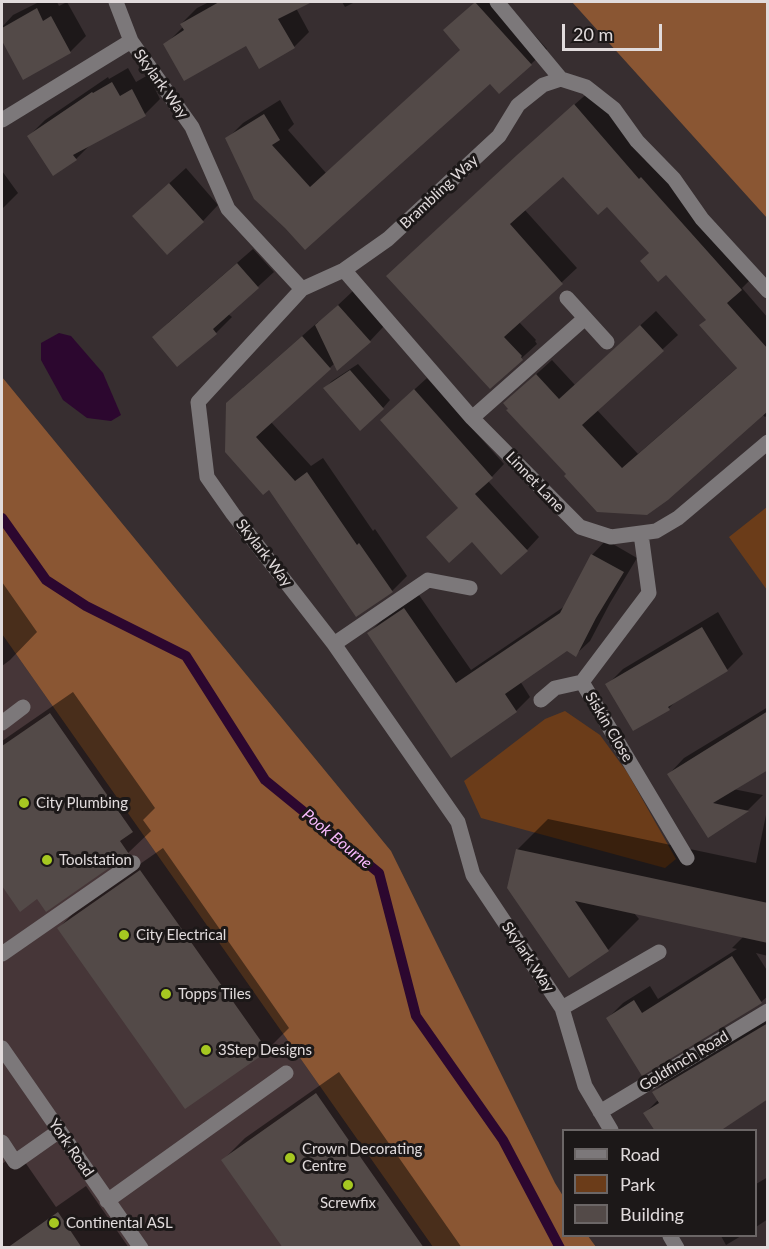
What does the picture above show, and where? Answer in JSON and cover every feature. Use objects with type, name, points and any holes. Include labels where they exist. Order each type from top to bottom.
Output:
[{"type":"street","name":"Skylark Way","points":[[116,2],[131,41],[192,127],[228,209],[302,289],[198,402],[207,477],[334,644],[458,822],[472,875],[562,1008],[585,1086],[600,1112]]},
{"type":"street","points":[[497,2],[561,79],[586,87],[614,110],[637,141],[674,179],[702,219],[768,291]]},
{"type":"street","points":[[2,120],[131,41]]},
{"type":"street","name":"Brambling Way","points":[[302,289],[344,270],[388,239],[499,136],[518,105],[543,85],[561,79]]},
{"type":"street","name":"Linnet Lane","points":[[344,270],[472,418],[580,528],[611,537],[656,531],[678,518],[768,442]]},
{"type":"street","points":[[567,298],[607,342]]},
{"type":"street","points":[[472,418],[584,319]]},
{"type":"street","name":"Siskin Close","points":[[641,534],[649,593],[582,682],[687,858]]},
{"type":"street","points":[[334,644],[428,580],[470,588]]},
{"type":"street","points":[[541,700],[555,688],[582,682]]},
{"type":"street","points":[[2,723],[24,707]]},
{"type":"street","points":[[2,954],[133,862]]},
{"type":"street","points":[[562,1008],[660,952]]},
{"type":"street","name":"Goldfinch Road","points":[[600,1112],[768,1011]]},
{"type":"street","name":"York Road","points":[[2,1048],[141,1248]]},
{"type":"street","points":[[107,1201],[286,1073]]},
{"type":"street","points":[[600,1112],[610,1129]]},
{"type":"street","points":[[2,1142],[15,1162],[59,1131]]},
{"type":"shaded area","points":[[572,2],[767,2],[767,218]]},
{"type":"shaded area","points":[[59,333],[71,336],[103,373],[121,415],[111,421],[87,418],[63,400],[41,360],[41,343]]},
{"type":"shaded area","points":[[2,377],[391,851],[562,1194],[562,1237],[589,1237],[596,1247],[433,1247],[2,634]]},
{"type":"shaded area","points":[[2,634],[433,1247],[2,1247]]},
{"type":"green space","points":[[767,507],[767,590],[729,537]]},
{"type":"green space","points":[[565,711],[600,735],[627,772],[676,859],[665,868],[481,818],[464,781],[545,719]]},
{"type":"building","points":[[219,2],[312,2],[278,19],[295,48],[259,69],[246,46],[184,81],[163,44],[184,30],[180,24]]},
{"type":"building","points":[[475,2],[532,65],[499,94],[490,84],[305,250],[254,199],[225,138],[264,114],[280,140],[272,145],[310,187],[460,50],[443,30]]},
{"type":"building","points":[[37,8],[43,21],[51,16],[71,53],[23,80],[2,41],[2,28]]},
{"type":"building","points":[[112,82],[120,96],[132,89],[146,116],[73,155],[77,160],[53,176],[27,136],[92,92]]},
{"type":"building","points":[[574,104],[639,179],[641,177],[742,290],[727,303],[768,349],[768,411],[668,500],[647,515],[597,512],[564,476],[566,474],[506,410],[508,409],[503,403],[536,374],[559,399],[640,325],[664,351],[582,425],[622,468],[737,368],[699,325],[706,320],[666,275],[658,282],[640,261],[649,253],[607,207],[598,215],[563,177],[510,224],[563,284],[504,337],[523,360],[490,389],[386,276]]},
{"type":"building","points":[[169,183],[204,222],[167,255],[132,216]]},
{"type":"building","points":[[237,263],[259,288],[213,329],[217,334],[177,367],[152,337]]},
{"type":"building","points":[[338,305],[371,342],[337,371],[315,325]]},
{"type":"building","points":[[302,336],[331,369],[256,437],[295,481],[307,472],[357,545],[359,543],[393,592],[356,617],[269,490],[263,495],[225,452],[226,403]]},
{"type":"building","points":[[350,370],[384,409],[360,431],[323,388]]},
{"type":"building","points":[[414,389],[493,478],[475,494],[528,551],[501,575],[472,542],[449,563],[426,537],[458,508],[380,420]]},
{"type":"building","points":[[591,554],[624,572],[576,657],[567,651],[505,694],[517,712],[451,758],[367,633],[404,608],[456,683],[560,613]]},
{"type":"building","points":[[702,627],[728,671],[668,707],[670,710],[633,731],[605,684]]},
{"type":"building","points":[[768,711],[768,770],[713,803],[749,811],[708,838],[667,774]]},
{"type":"building","points":[[50,713],[133,832],[120,841],[129,854],[46,912],[37,899],[20,912],[2,886],[2,746]]},
{"type":"building","points":[[516,849],[768,903],[768,943],[575,901],[609,951],[569,978],[507,888]]},
{"type":"building","points":[[140,870],[268,1051],[185,1109],[57,928]]},
{"type":"building","points":[[732,956],[762,1003],[642,1076],[606,1018],[634,1000],[642,1013]]},
{"type":"building","points":[[768,1023],[768,1099],[723,1129],[654,1129],[643,1113],[659,1103],[652,1092]]},
{"type":"building","points":[[316,1093],[424,1248],[283,1248],[221,1160]]},
{"type":"building","name":"Continental ASL","points":[[58,1212],[82,1248],[7,1248]]},
{"type":"waterway","name":"Pook Bourne","points":[[2,518],[46,580],[86,606],[186,656],[265,780],[379,873],[416,1016],[503,1140],[560,1248]]},
{"type":"place","name":"City Plumbing","points":[[24,803]]},
{"type":"place","name":"Toolstation","points":[[47,860]]},
{"type":"place","name":"City Electrical","points":[[124,935]]},
{"type":"place","name":"Topps Tiles","points":[[166,994]]},
{"type":"place","name":"3Step Designs","points":[[206,1050]]},
{"type":"place","name":"Crown Decorating Centre","points":[[290,1158]]},
{"type":"place","name":"Screwfix","points":[[348,1185]]},
{"type":"place","name":"Continental ASL","points":[[54,1223]]}]
